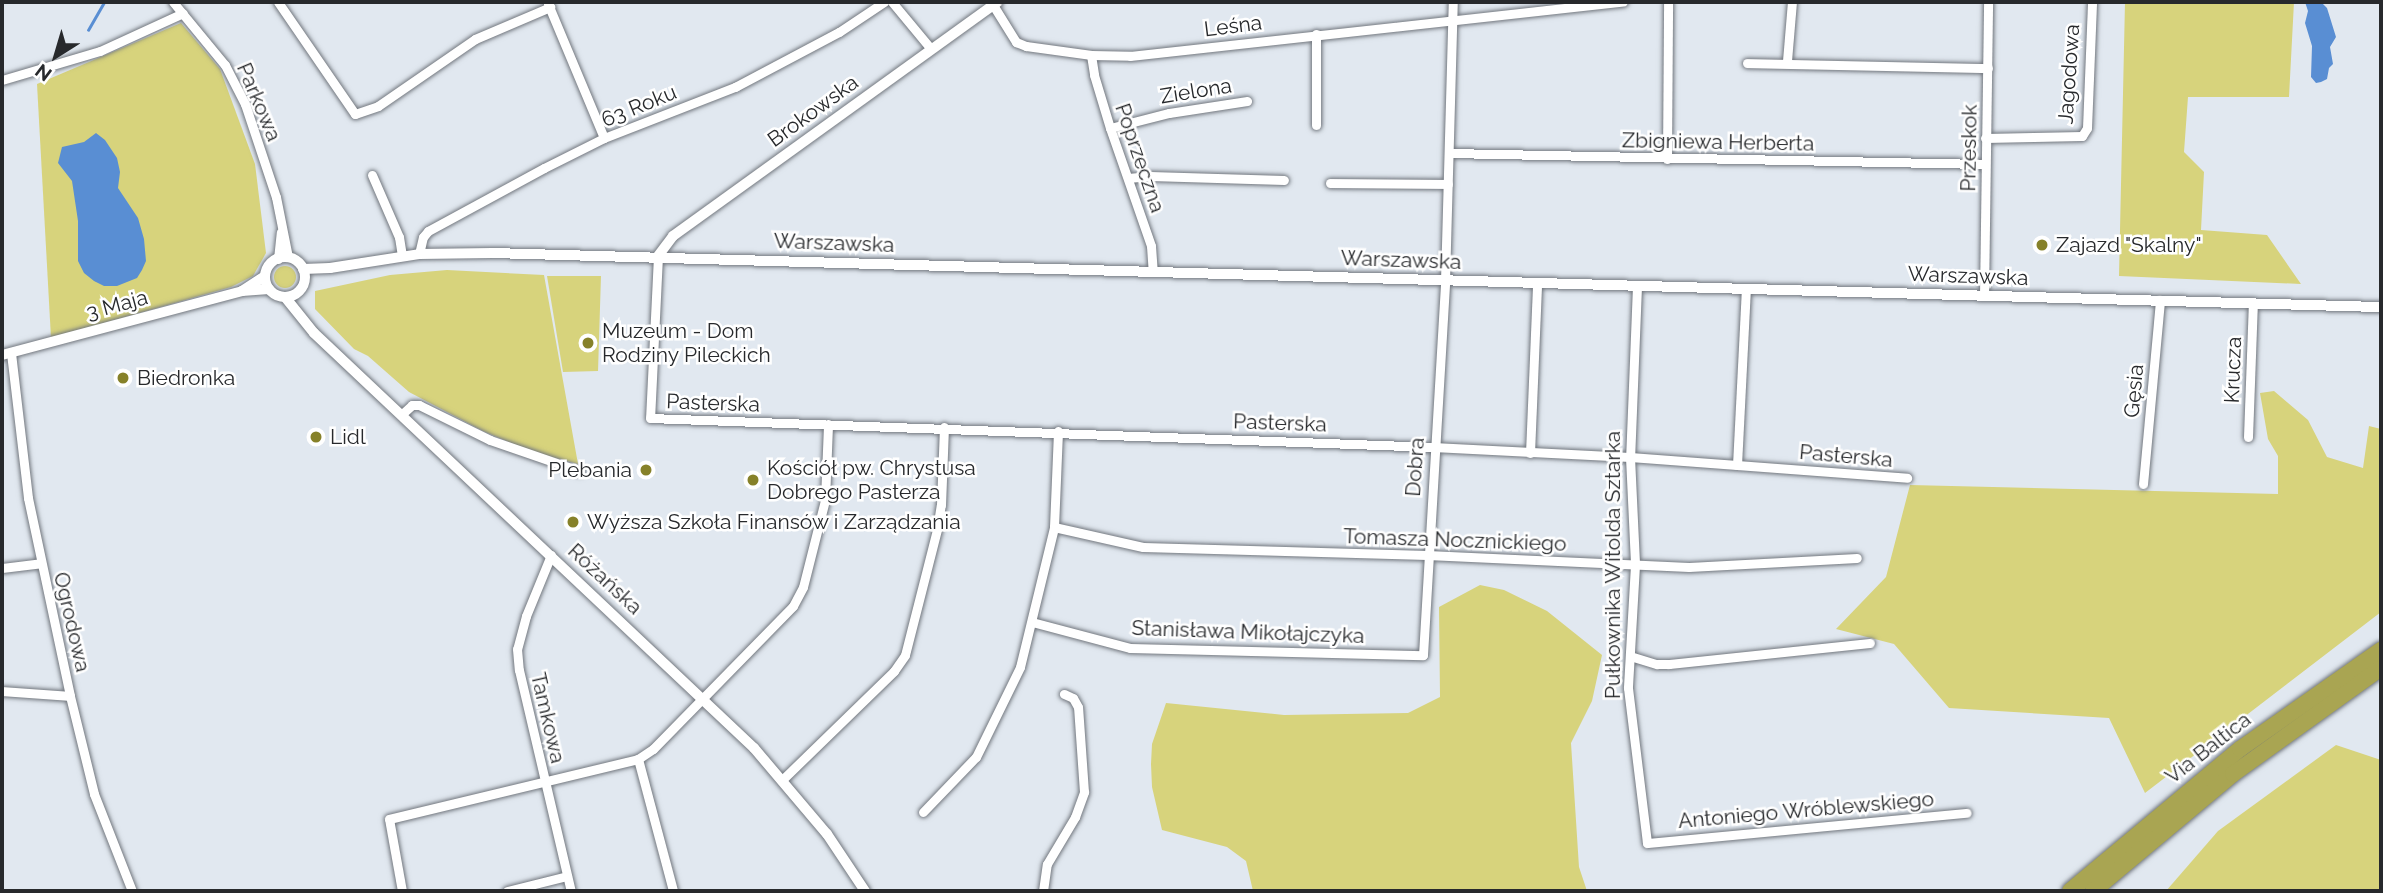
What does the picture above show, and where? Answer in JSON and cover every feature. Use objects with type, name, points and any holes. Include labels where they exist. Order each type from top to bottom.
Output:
[{"type":"highway","name":"Via Baltica","points":[[2070,891],[2240,749],[2381,650]]},
{"type":"highway","name":"Via Baltica","points":[[2093,891],[2233,774],[2381,668]]},
{"type":"street","name":"Parkowa","points":[[173,2],[225,65],[245,104],[276,197],[283,258]]},
{"type":"street","points":[[278,2],[355,114],[379,106],[452,52],[548,4],[604,138]]},
{"type":"street","name":"63 Roku","points":[[419,254],[423,237],[428,231],[604,138],[735,87],[839,32],[884,2]]},
{"type":"street","points":[[892,2],[931,49]]},
{"type":"street","name":"Dobra","points":[[1423,654],[1433,447],[1445,281],[1453,2]]},
{"type":"street","name":"Leśna","points":[[995,4],[1016,41],[1026,46],[1091,55],[1130,56],[1623,2]]},
{"type":"street","points":[[1667,159],[1668,2]]},
{"type":"street","points":[[1787,61],[1791,2]]},
{"type":"street","name":"Przeskok","points":[[1984,296],[1988,2]]},
{"type":"street","name":"Jagodowa","points":[[1985,138],[2082,136],[2087,128],[2092,2]]},
{"type":"street","name":"Brokowska","points":[[658,256],[673,236],[995,4]]},
{"type":"street","points":[[2,80],[100,51],[183,13]]},
{"type":"street","points":[[1316,34],[1316,125]]},
{"type":"street","name":"Poprzeczna","points":[[1091,55],[1094,75],[1110,128],[1151,246],[1153,272]]},
{"type":"street","points":[[1746,62],[1988,68]]},
{"type":"street","name":"Zielona","points":[[1110,128],[1169,113],[1247,101]]},
{"type":"street","name":"Zbigniewa Herberta","points":[[1450,153],[1985,164]]},
{"type":"street","points":[[372,175],[399,237],[402,255]]},
{"type":"street","points":[[1128,178],[1150,176],[1284,180]]},
{"type":"street","points":[[1330,183],[1448,184]]},
{"type":"street","points":[[304,274],[283,258],[269,265],[265,276],[269,289],[290,296],[304,274],[419,254]]},
{"type":"street","name":"Warszawska","points":[[419,254],[658,256],[2381,307]]},
{"type":"street","name":"Pasterska","points":[[658,256],[650,418],[1058,431],[1433,447],[1630,457],[1907,478]]},
{"type":"street","name":"3 Maja","points":[[242,291],[265,276]]},
{"type":"street","points":[[1530,453],[1537,283]]},
{"type":"street","name":"Pułkownika Witolda Sztarka","points":[[1637,286],[1630,457],[1635,565],[1628,688],[1647,843]]},
{"type":"street","name":"3 Maja","points":[[6,354],[242,291],[269,289]]},
{"type":"street","points":[[1737,465],[1746,289]]},
{"type":"street","name":"Różańska","points":[[290,296],[313,333],[702,697],[783,779],[827,834],[865,891]]},
{"type":"street","name":"Gęsia","points":[[2143,484],[2160,300]]},
{"type":"street","name":"Krucza","points":[[2248,437],[2253,303]]},
{"type":"street","name":"Ogrodowa","points":[[6,354],[14,376],[25,478],[70,696],[94,794],[132,891]]},
{"type":"street","points":[[2,381],[14,376]]},
{"type":"street","points":[[401,415],[412,405],[419,405],[490,440],[580,471]]},
{"type":"street","points":[[402,891],[389,819],[638,759],[653,749],[798,598],[825,500],[828,424]]},
{"type":"street","points":[[783,779],[894,671],[905,655],[939,517],[944,427]]},
{"type":"street","points":[[923,812],[975,757],[1016,678],[1054,527],[1058,431]]},
{"type":"street","name":"Tomasza Nocznickiego","points":[[1054,527],[1143,547],[1427,555],[1689,567],[1857,558]]},
{"type":"street","name":"Tamkowa","points":[[551,555],[526,616],[517,649],[571,891]]},
{"type":"street","points":[[2,568],[41,563]]},
{"type":"street","name":"Stanisława Mikołajczyka","points":[[1032,622],[1130,648],[1423,654]]},
{"type":"street","points":[[1630,656],[1657,664],[1669,664],[1870,643]]},
{"type":"street","points":[[2,691],[70,696]]},
{"type":"street","points":[[1043,891],[1047,864],[1075,817],[1084,792],[1078,707],[1073,698],[1064,694]]},
{"type":"street","points":[[638,759],[673,891]]},
{"type":"street","name":"Antoniego Wróblewskiego","points":[[1647,843],[1967,813]]},
{"type":"street","points":[[507,891],[567,876]]},
{"type":"shaded area","points":[[2125,2],[2294,2],[2289,97],[2188,97],[2184,152],[2204,172],[2201,230],[2267,235],[2301,284],[2119,276]]},
{"type":"shaded area","points":[[181,23],[220,69],[255,164],[266,253],[253,276],[231,287],[51,338],[37,84]]},
{"type":"shaded area","points":[[281,266],[289,266],[296,273],[296,281],[289,288],[281,288],[274,281],[274,273]]},
{"type":"shaded area","points":[[447,270],[544,275],[578,464],[530,451],[483,431],[409,392],[368,356],[354,349],[315,309],[315,291],[390,275]]},
{"type":"shaded area","points":[[547,276],[601,276],[598,371],[563,372]]},
{"type":"shaded area","points":[[2274,391],[2308,420],[2327,457],[2363,468],[2369,426],[2381,429],[2381,612],[2145,793],[2109,718],[1949,708],[1894,644],[1836,629],[1886,577],[1910,485],[2278,494],[2278,456],[2268,439],[2260,393]]},
{"type":"shaded area","points":[[1480,585],[1504,590],[1547,611],[1602,655],[1592,701],[1571,743],[1579,867],[1587,891],[1253,891],[1246,861],[1227,847],[1162,830],[1152,787],[1151,764],[1152,744],[1166,703],[1284,715],[1408,713],[1440,697],[1439,607]]},
{"type":"shaded area","points":[[2336,745],[2381,760],[2381,891],[2166,891],[2218,831]]},
{"type":"water","points":[[2305,2],[2321,2],[2327,8],[2336,37],[2330,47],[2333,64],[2329,68],[2327,79],[2316,83],[2311,77],[2312,46],[2305,23],[2308,11]]},
{"type":"water","points":[[96,133],[105,140],[117,158],[120,172],[118,188],[138,218],[144,239],[146,261],[142,270],[137,278],[117,286],[104,286],[94,281],[84,273],[78,261],[78,221],[72,181],[58,163],[62,147],[84,142]]},
{"type":"waterway","points":[[88,30],[104,2]]},
{"type":"place","name":"Zajazd \"Skalny\"","points":[[2042,245]]},
{"type":"place","name":"Muzeum - Dom Rodziny Pileckich","points":[[588,343]]},
{"type":"place","name":"Biedronka","points":[[123,378]]},
{"type":"place","name":"Lidl","points":[[316,437]]},
{"type":"place","name":"Plebania","points":[[646,470]]},
{"type":"place","name":"Kościół pw. Chrystusa Dobrego Pasterza","points":[[753,480]]},
{"type":"place","name":"Wyższa Szkoła Finansów i Zarządzania","points":[[573,522]]}]
